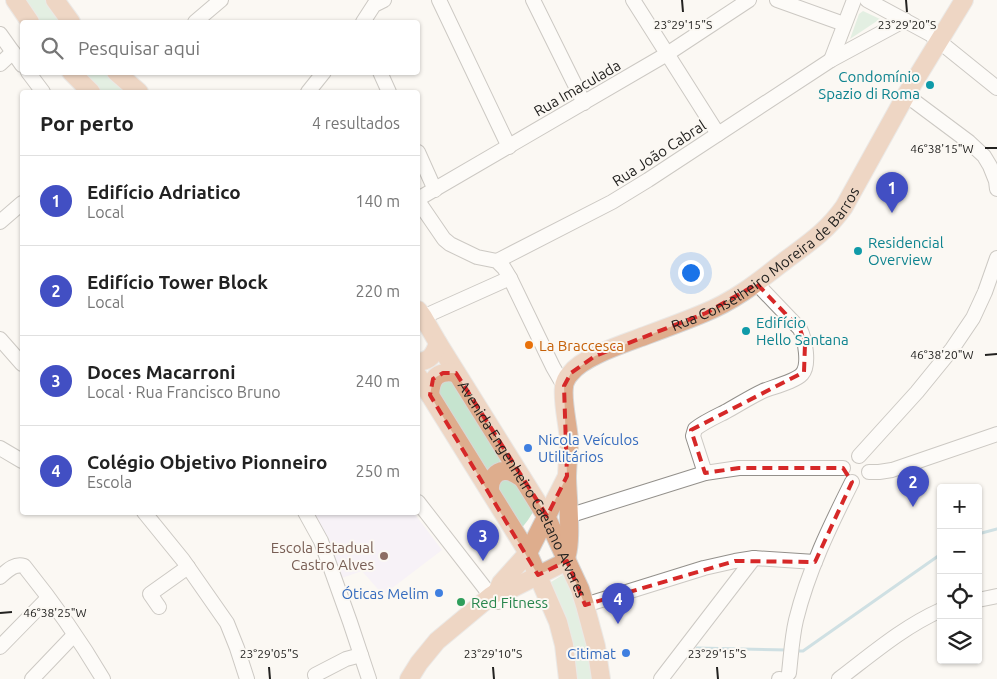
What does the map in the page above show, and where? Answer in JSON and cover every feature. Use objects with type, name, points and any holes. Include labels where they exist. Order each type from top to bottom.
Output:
[{"type":"main road","points":[[15,0],[29,20]]},
{"type":"main road","points":[[54,0],[69,20]]},
{"type":"main road","name":"Rua Conselheiro Moreira de Barros","points":[[564,386],[571,373],[578,366],[596,356],[724,304],[757,284],[824,232],[844,207],[906,95],[964,0]]},
{"type":"main road","points":[[74,75],[89,90]]},
{"type":"main road","name":"Avenida Engenheiro Caetano Alvares","points":[[420,314],[546,516],[580,589],[596,646],[601,679]]},
{"type":"main road","points":[[420,362],[427,361],[432,357],[438,343]]},
{"type":"main road","points":[[430,395],[431,384],[436,376],[449,372],[456,373]]},
{"type":"main road","name":"Avenida Engenheiro Caetano Alvares","points":[[420,379],[528,553],[558,622],[564,645],[568,679]]},
{"type":"main road","points":[[409,679],[419,663],[437,642],[495,597],[566,560],[569,545],[567,476],[569,439],[564,403],[564,386]]},
{"type":"main road","points":[[490,491],[489,484],[492,478],[502,471],[510,472],[522,478]]},
{"type":"main road","points":[[495,597],[501,583],[528,553],[567,476]]},
{"type":"street","points":[[197,20],[221,0]]},
{"type":"street","points":[[363,20],[374,5],[384,0]]},
{"type":"street","points":[[439,0],[509,147]]},
{"type":"street","points":[[533,0],[584,103]]},
{"type":"street","points":[[633,0],[718,134]]},
{"type":"street","name":"Rua Imaculada","points":[[420,199],[667,54],[749,0]]},
{"type":"street","points":[[777,0],[844,24]]},
{"type":"street","points":[[831,60],[854,0]]},
{"type":"street","points":[[867,0],[930,34],[997,88]]},
{"type":"street","name":"Rua João Cabral","points":[[496,262],[612,202],[831,60],[905,20]]},
{"type":"street","points":[[0,34],[20,62]]},
{"type":"street","points":[[0,64],[13,52]]},
{"type":"street","points":[[30,75],[42,90]]},
{"type":"street","points":[[310,90],[322,75]]},
{"type":"street","points":[[381,75],[388,90]]},
{"type":"street","points":[[906,95],[970,142],[984,156],[990,166],[997,189]]},
{"type":"street","points":[[420,156],[435,190]]},
{"type":"street","points":[[420,203],[444,239],[450,244],[477,257],[496,262],[504,268],[564,386]]},
{"type":"street","points":[[0,222],[20,205]]},
{"type":"street","points":[[859,456],[917,392],[952,349],[973,318],[997,258]]},
{"type":"street","points":[[420,314],[510,278]]},
{"type":"street","points":[[705,473],[693,436],[695,429],[763,392],[795,379],[804,372],[806,363],[805,344],[800,329],[757,284]]},
{"type":"street","points":[[0,339],[20,362]]},
{"type":"street","points":[[869,472],[892,470],[997,434]]},
{"type":"street","points":[[0,448],[20,461]]},
{"type":"street","points":[[859,456],[868,464],[869,472],[863,480],[852,482],[846,477],[843,468],[848,458],[859,456]]},
{"type":"street","points":[[568,516],[705,473],[739,468],[843,468]]},
{"type":"street","points":[[785,677],[796,622],[815,562],[852,482]]},
{"type":"street","points":[[420,504],[495,597]]},
{"type":"street","points":[[146,515],[188,567],[227,623],[247,679]]},
{"type":"street","points":[[307,515],[321,541],[369,679]]},
{"type":"street","points":[[585,604],[704,568],[735,561],[754,558],[815,562]]},
{"type":"street","points":[[661,679],[754,558]]},
{"type":"street","points":[[0,578],[16,566],[24,566],[103,679]]},
{"type":"street","points":[[159,607],[150,594],[188,567]]},
{"type":"street","points":[[982,599],[997,596]]},
{"type":"street","points":[[0,647],[48,598]]},
{"type":"street","points":[[839,679],[906,629],[937,612]]},
{"type":"street","points":[[32,679],[74,635]]},
{"type":"street","points":[[315,675],[346,659],[361,655]]},
{"type":"highlighted area","points":[[757,284],[800,329],[805,344],[804,372],[691,430],[705,473],[739,468],[843,468],[852,482],[815,562],[735,561],[585,605],[567,561],[538,575],[430,395],[433,379],[443,373],[456,373],[547,516],[567,476],[564,386],[571,373],[595,356],[706,313]]},
{"type":"shaded area","name":"Escola Estadual Castro Alves","points":[[312,515],[416,515],[442,550],[383,595],[362,571],[342,578],[328,540]]},
{"type":"green space","points":[[22,0],[45,0],[60,20],[37,20]]},
{"type":"green space","points":[[863,11],[880,19],[850,39],[859,14]]},
{"type":"green space","points":[[84,75],[107,75],[126,90],[99,90]]},
{"type":"green space","points":[[449,376],[498,453],[500,461],[497,468],[486,473],[433,387]]},
{"type":"green space","points":[[514,477],[535,509],[521,529],[493,484],[495,479]]},
{"type":"green space","points":[[564,574],[579,611],[589,648],[593,679],[572,679],[548,584]]},
{"type":"waterway","points":[[982,533],[997,529]]},
{"type":"waterway","points":[[795,651],[803,651],[937,557]]},
{"type":"waterway","points":[[697,648],[788,650]]},
{"type":"place","name":"Condomínio Spazio di Roma","points":[[930,85]]},
{"type":"place","name":"Edifício Adriatico","points":[[892,213]]},
{"type":"place","name":"Residencial Overview","points":[[858,251]]},
{"type":"place","name":"Edifício Hello Santana","points":[[746,331]]},
{"type":"place","name":"La Braccesca","points":[[529,345]]},
{"type":"place","name":"Nicola Veículos Utilitários","points":[[528,448]]},
{"type":"place","name":"Edifício Tower Block","points":[[913,507]]},
{"type":"place","name":"Escola Estadual Castro Alves","points":[[384,556]]},
{"type":"place","name":"Doces Macarroni","points":[[483,561]]},
{"type":"place","name":"Óticas Melim","points":[[439,593]]},
{"type":"place","name":"Red Fitness","points":[[461,602]]},
{"type":"place","name":"Colégio Objetivo Pionneiro","points":[[618,624]]},
{"type":"place","name":"Citimat","points":[[626,653]]}]
